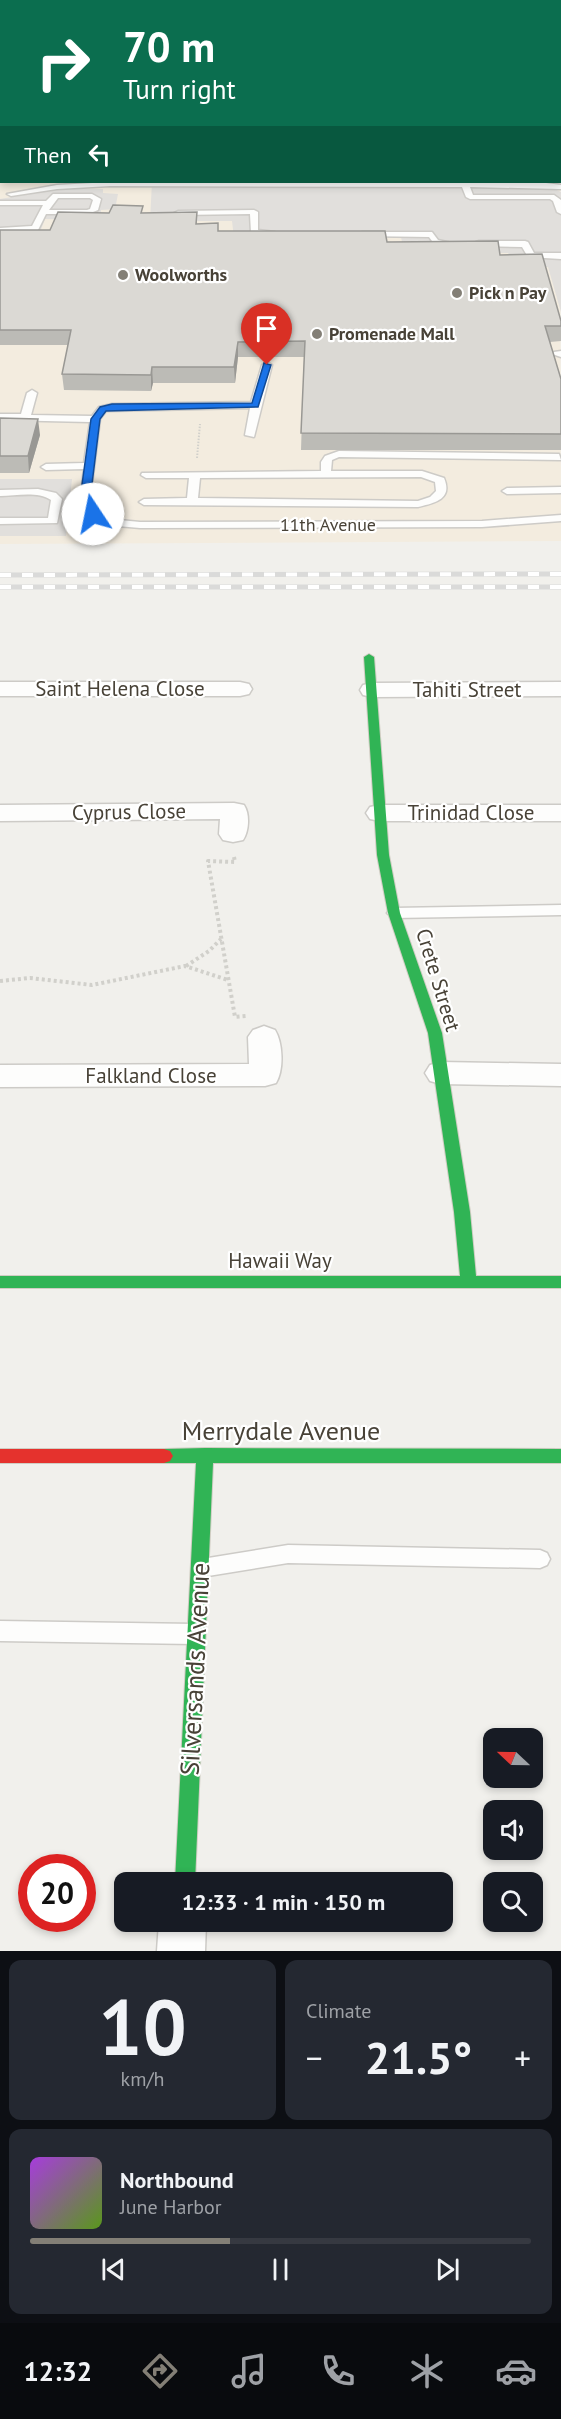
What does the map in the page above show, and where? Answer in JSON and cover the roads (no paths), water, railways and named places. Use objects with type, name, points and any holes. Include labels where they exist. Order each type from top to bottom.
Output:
[{"type":"street","name":"Crete Street","points":[[369,657],[383,855],[394,913],[435,1033],[462,1212],[469,1282]]},
{"type":"street","name":"Saint Helena Close","points":[[0,689],[240,689]]},
{"type":"street","name":"Tahiti Street","points":[[372,690],[561,689]]},
{"type":"street","name":"Cyprus Close","points":[[0,813],[234,811],[233,834]]},
{"type":"street","name":"Trinidad Close","points":[[380,813],[561,813]]},
{"type":"street","name":"Falkland Close","points":[[0,1076],[265,1075],[259,1026]]},
{"type":"street","points":[[441,1073],[561,1075]]},
{"type":"street","name":"Hawaii Way","points":[[0,1282],[561,1282]]},
{"type":"street","name":"Silversands Avenue","points":[[185,1872],[205,1455]]},
{"type":"street","name":"Merrydale Avenue","points":[[0,1456],[561,1456]]},
{"type":"street","points":[[181,1951],[182,1932]]},
{"type":"lane","points":[[11,194],[26,188],[27,183]]},
{"type":"lane","points":[[0,196],[83,184],[533,183],[561,187]]},
{"type":"lane","points":[[81,196],[83,184]]},
{"type":"lane","points":[[465,184],[470,197],[555,198],[561,212]]},
{"type":"lane","points":[[0,230],[35,228],[48,203],[56,196],[97,198],[94,210],[88,212]]},
{"type":"lane","points":[[0,203],[48,203]]},
{"type":"lane","points":[[43,212],[106,214]]},
{"type":"lane","points":[[167,213],[254,212],[255,232],[287,234]]},
{"type":"lane","points":[[354,234],[432,235],[435,242],[525,244],[531,255],[561,256]]},
{"type":"lane","points":[[250,435],[255,405],[267,365]]},
{"type":"lane","points":[[25,418],[32,393]]},
{"type":"lane","points":[[46,466],[89,466],[95,419],[103,409],[112,406],[255,405]]},
{"type":"lane","points":[[0,417],[95,419]]},
{"type":"lane","points":[[326,474],[325,460],[339,454],[559,457]]},
{"type":"lane","name":"11th Avenue","points":[[89,466],[87,503],[95,521],[140,525],[482,524],[561,518]]},
{"type":"lane","points":[[192,501],[195,474]]},
{"type":"lane","points":[[144,502],[418,504],[433,500],[441,495],[443,489],[440,480],[422,474],[146,475]]},
{"type":"lane","points":[[507,490],[561,490]]},
{"type":"lane","points":[[0,493],[43,493],[57,499],[53,521],[0,521]]},
{"type":"lane","points":[[206,525],[210,501]]},
{"type":"lane","points":[[394,913],[561,910]]},
{"type":"lane","points":[[199,1568],[288,1554],[540,1559]]},
{"type":"lane","points":[[0,1631],[197,1634]]},
{"type":"railway","points":[[0,575],[561,574]]},
{"type":"railway","points":[[0,587],[561,587]]},
{"type":"place","name":"Woolworths","points":[[123,275]]},
{"type":"place","name":"Pick n Pay","points":[[457,293]]},
{"type":"place","name":"Promenade Mall","points":[[317,334]]}]
